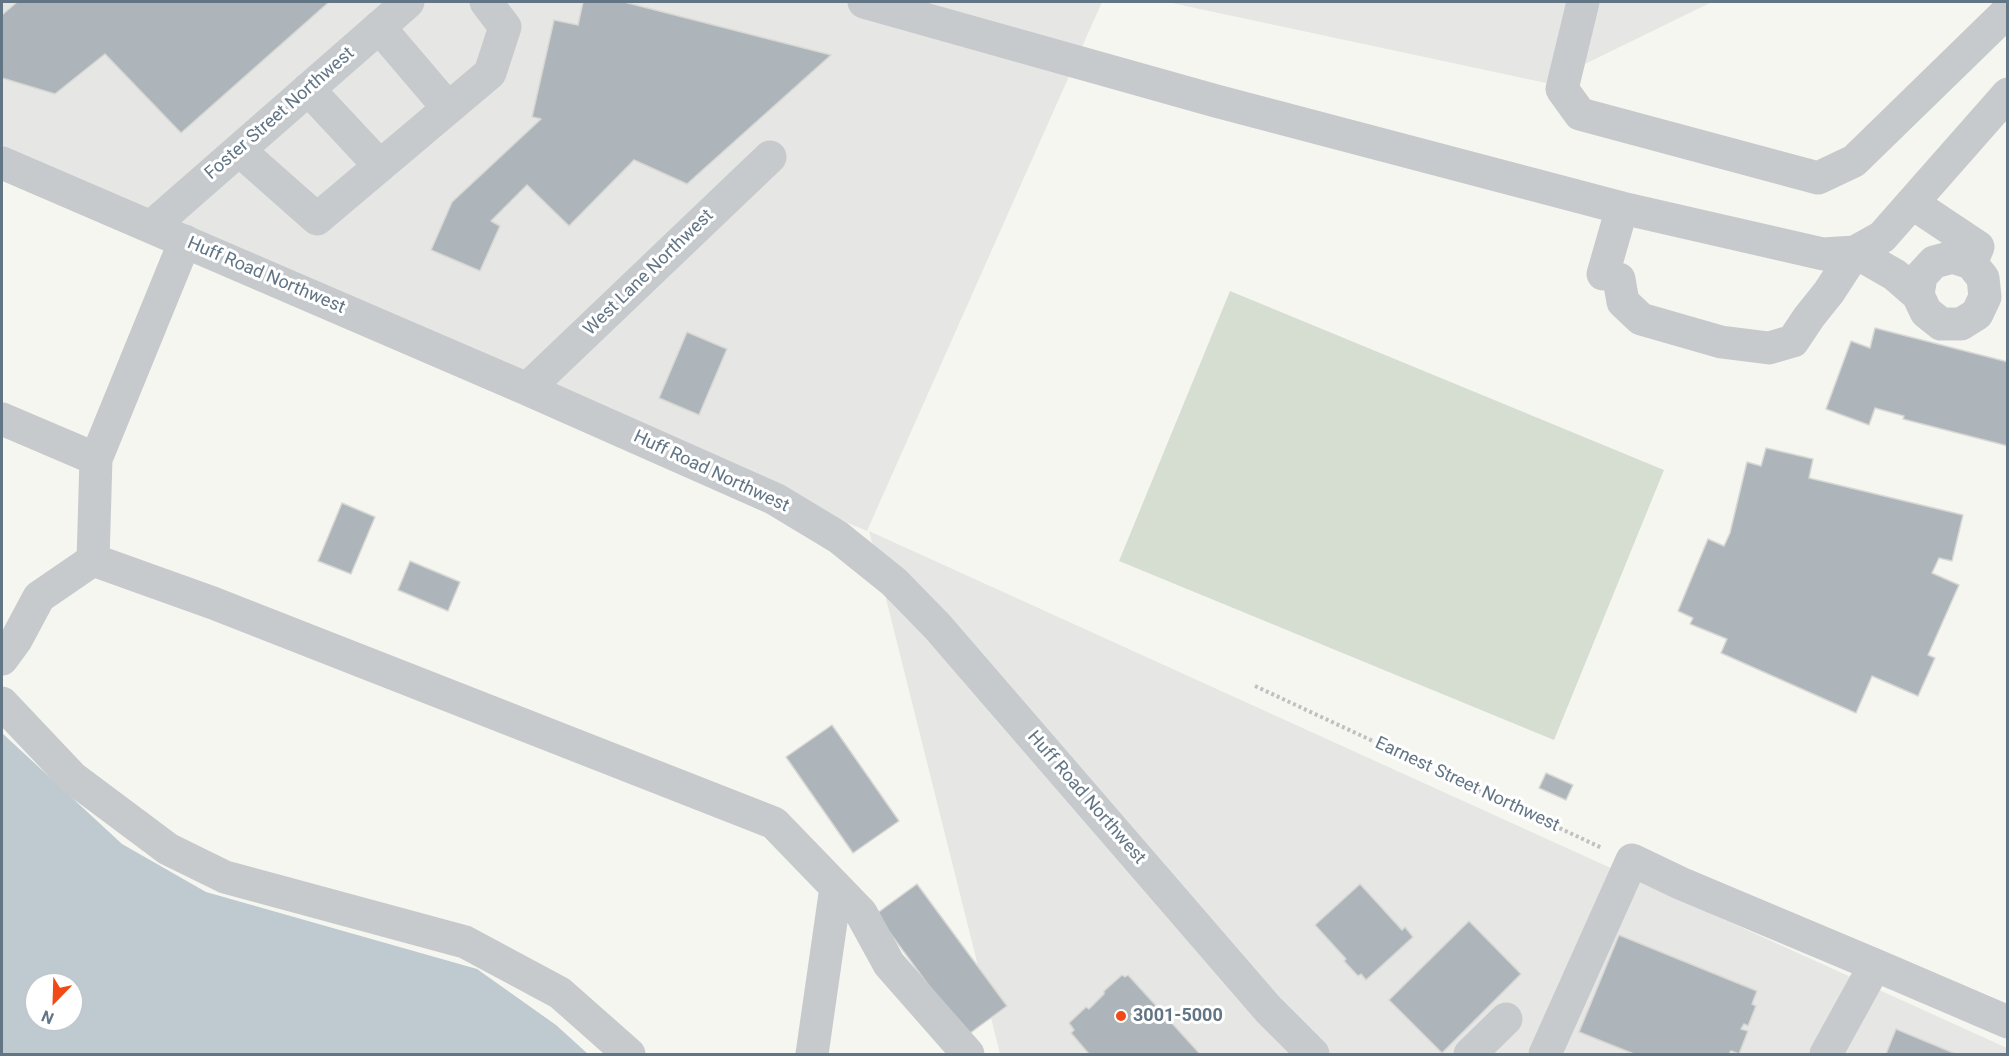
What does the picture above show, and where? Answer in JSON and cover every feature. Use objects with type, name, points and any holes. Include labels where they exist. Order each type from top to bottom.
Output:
[{"type":"street","name":"Foster Street Northwest","points":[[151,227],[408,2]]},
{"type":"street","points":[[239,150],[317,219],[490,73],[506,27],[486,2]]},
{"type":"street","points":[[864,2],[1216,100],[1622,208],[1823,254],[1855,252],[1882,237],[2007,94]]},
{"type":"street","points":[[1583,2],[1562,89],[1580,114],[1818,178],[1854,161],[2007,11]]},
{"type":"street","points":[[379,27],[448,108]]},
{"type":"street","points":[[308,89],[381,166]]},
{"type":"street","name":"West Lane Northwest","points":[[527,389],[770,157]]},
{"type":"street","name":"Huff Road Northwest","points":[[2,163],[527,389],[775,499],[838,537],[894,582],[944,635],[1268,1009],[1313,1054]]},
{"type":"street","points":[[1912,203],[1978,247],[1971,263]]},
{"type":"street","points":[[1622,208],[1611,277],[1623,302],[1641,319],[1721,342],[1769,348],[1793,341],[1855,252]]},
{"type":"street","points":[[93,560],[96,459],[185,241]]},
{"type":"street","points":[[1855,252],[1895,275],[1918,295],[1926,312],[1941,324],[1961,324],[1977,314],[1985,297],[1983,278],[1971,263],[1953,257],[1934,262],[1921,276],[1918,295]]},
{"type":"street","points":[[2,419],[96,459]]},
{"type":"street","points":[[2,659],[16,640],[39,597],[93,560]]},
{"type":"street","points":[[93,560],[213,603],[774,823],[861,913],[889,964],[968,1054]]},
{"type":"street","points":[[2,703],[73,778],[168,849],[225,877],[465,942],[560,993],[629,1054]]},
{"type":"street","points":[[1545,1054],[1632,860],[1680,883],[2007,1022]]},
{"type":"street","points":[[812,1054],[836,887]]},
{"type":"street","points":[[1826,1054],[1875,965]]},
{"type":"street","points":[[1470,1054],[1506,1019]]},
{"type":"path","name":"Earnest Street Northwest","points":[[1255,686],[1592,844],[1632,860]]},
{"type":"shaded area","points":[[2,2],[1102,2],[867,531],[2,162]]},
{"type":"shaded area","points":[[1167,2],[1712,2],[1546,83]]},
{"type":"shaded area","points":[[1230,291],[1664,470],[1554,740],[1119,561]]},
{"type":"shaded area","points":[[869,531],[2007,1048],[2007,1054],[1000,1054]]},
{"type":"shaded area","points":[[2,733],[122,844],[206,892],[477,969],[556,1025],[588,1054],[2,1054]]},
{"type":"building","points":[[17,2],[329,2],[181,133],[105,54],[55,94],[2,78],[2,15]]},
{"type":"building","points":[[583,2],[624,2],[831,55],[687,184],[634,160],[569,226],[527,185],[491,221],[500,226],[480,271],[431,250],[452,202],[541,119],[532,117],[554,20],[578,25]]},
{"type":"building","points":[[1875,328],[2008,362],[2008,446],[1903,419],[1904,416],[1875,408],[1869,425],[1826,409],[1851,341],[1870,348]]},
{"type":"building","points":[[687,332],[727,349],[699,415],[659,398]]},
{"type":"building","points":[[1766,448],[1813,459],[1809,478],[1963,515],[1952,561],[1939,558],[1932,573],[1959,585],[1928,655],[1935,658],[1918,696],[1872,676],[1856,713],[1721,653],[1727,639],[1690,624],[1693,618],[1678,611],[1708,539],[1724,546],[1730,533],[1747,462],[1761,466]]},
{"type":"building","points":[[342,503],[375,517],[351,574],[318,561]]},
{"type":"building","points":[[410,561],[460,582],[448,611],[398,590]]},
{"type":"building","points":[[832,725],[899,821],[853,853],[786,757]]},
{"type":"building","points":[[1546,773],[1573,785],[1566,800],[1539,788]]},
{"type":"building","points":[[917,884],[1007,1006],[966,1036],[876,914]]},
{"type":"building","points":[[1360,884],[1402,930],[1405,927],[1413,937],[1366,980],[1361,974],[1358,976],[1344,961],[1346,959],[1315,925]]},
{"type":"building","points":[[1469,921],[1521,974],[1442,1053],[1389,1000]]},
{"type":"building","points":[[1619,935],[1757,991],[1752,1004],[1756,1006],[1748,1026],[1744,1024],[1741,1029],[1748,1031],[1739,1054],[1731,1051],[1729,1054],[1634,1054],[1579,1032]]},
{"type":"building","name":"3001-5000","points":[[1122,975],[1125,977],[1128,975],[1200,1054],[1089,1054],[1071,1033],[1074,1030],[1069,1023],[1086,1007],[1089,1009]]},
{"type":"building","points":[[1896,1029],[1956,1054],[1886,1054]]},
{"type":"place","name":"3001-5000","points":[[1121,1016]]}]
